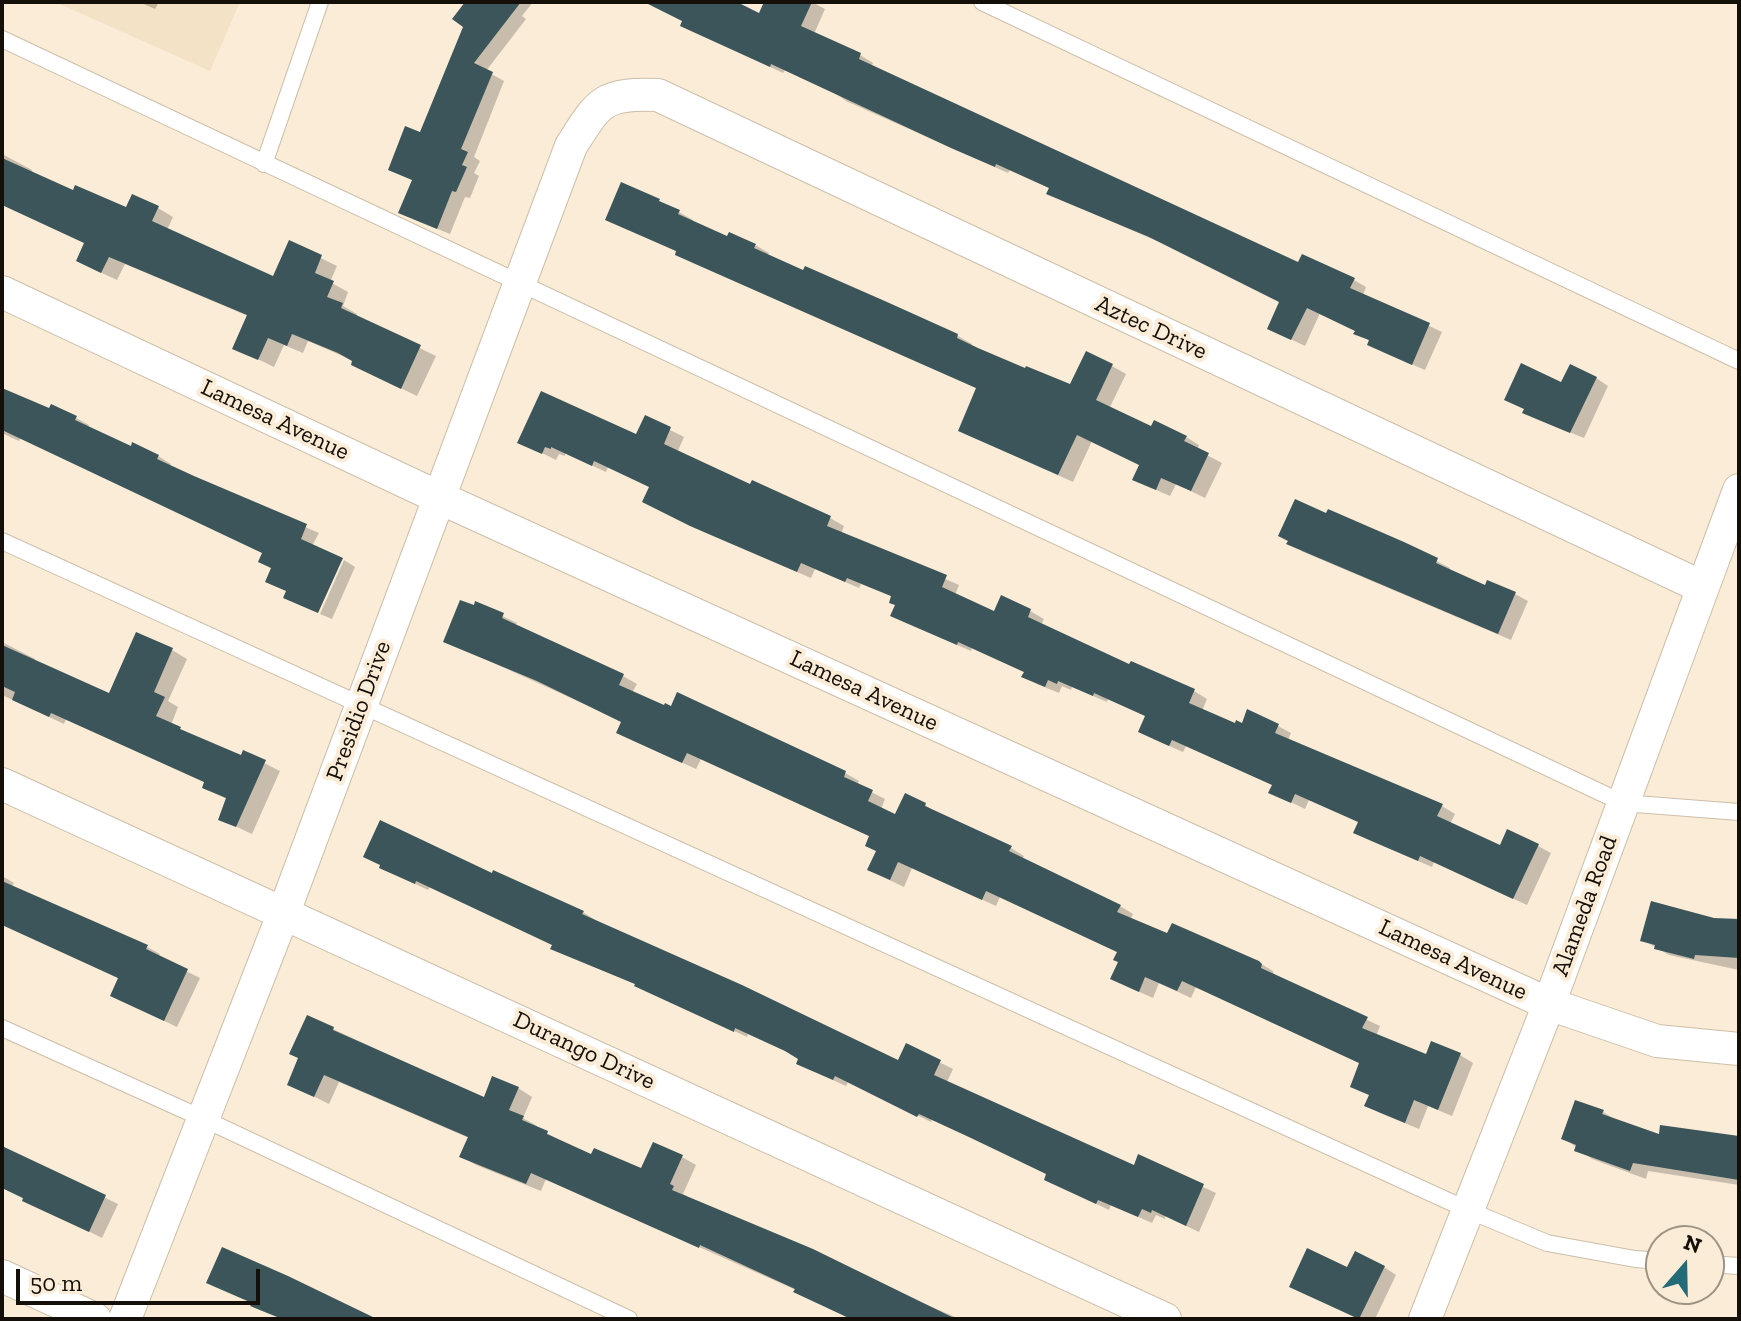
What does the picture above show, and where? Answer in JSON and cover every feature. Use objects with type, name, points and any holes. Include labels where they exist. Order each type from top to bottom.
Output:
[{"type":"street","name":"Aztec Drive","points":[[596,106],[627,94],[658,95],[1702,587]]},
{"type":"street","name":"Presidio Drive","points":[[125,1319],[284,912],[571,146],[596,106]]},
{"type":"street","name":"Lamesa Avenue","points":[[2,292],[438,497],[1549,1004],[1657,1041],[1739,1049]]},
{"type":"street","name":"Alameda Road","points":[[1425,1319],[1549,1004],[1739,490]]},
{"type":"street","name":"Durango Drive","points":[[2,784],[1165,1319]]},
{"type":"street","points":[[2,1276],[95,1319]]},
{"type":"lane","points":[[264,164],[320,2]]},
{"type":"lane","points":[[982,2],[1739,361]]},
{"type":"lane","points":[[2,39],[1623,803],[1739,812]]},
{"type":"lane","points":[[2,541],[1468,1210],[1547,1243],[1645,1260]]},
{"type":"lane","points":[[2,1028],[204,1119],[629,1319]]},
{"type":"shaded area","points":[[55,2],[240,2],[210,71]]},
{"type":"building","points":[[465,2],[521,2],[474,63],[493,72],[461,149],[468,152],[462,165],[467,167],[456,192],[452,191],[437,229],[398,213],[412,180],[388,170],[405,126],[420,132],[463,27],[452,19]]},
{"type":"building","points":[[644,2],[737,2],[759,13],[764,2],[812,2],[801,26],[861,53],[859,59],[1298,262],[1302,254],[1355,278],[1350,288],[1430,323],[1412,365],[1367,345],[1369,340],[1353,334],[1355,331],[1307,308],[1291,340],[1267,329],[1279,302],[1149,237],[1046,194],[1049,188],[951,148],[771,64],[770,67],[680,26],[682,21]]},
{"type":"building","points":[[2,158],[73,190],[75,185],[126,207],[132,194],[159,206],[152,221],[273,276],[289,240],[322,255],[315,273],[334,281],[327,297],[343,303],[341,308],[421,345],[401,389],[351,365],[352,361],[338,353],[292,334],[287,346],[268,338],[258,360],[232,349],[247,315],[109,257],[101,273],[76,261],[84,243],[2,205]]},
{"type":"building","points":[[621,182],[680,210],[678,214],[727,236],[729,232],[756,244],[754,248],[803,270],[805,266],[887,302],[1025,368],[1070,384],[1086,351],[1113,364],[1096,400],[1151,426],[1154,420],[1187,436],[1184,441],[1209,453],[1191,491],[1161,478],[1156,490],[1132,480],[1139,465],[1077,435],[1058,475],[958,431],[976,388],[675,255],[676,251],[605,220]]},
{"type":"building","points":[[1521,363],[1561,382],[1570,364],[1597,377],[1570,433],[1522,413],[1524,409],[1504,400]]},
{"type":"building","points":[[2,388],[49,408],[51,404],[77,416],[75,420],[131,446],[132,442],[159,455],[157,459],[307,524],[301,539],[343,558],[318,613],[283,598],[286,591],[265,582],[271,568],[258,562],[262,553],[2,430]]},
{"type":"building","points":[[541,391],[636,434],[645,415],[671,427],[664,444],[750,484],[752,480],[831,516],[827,526],[947,575],[942,587],[994,611],[1001,595],[1031,609],[1028,617],[1129,664],[1131,661],[1195,689],[1189,703],[1235,723],[1236,720],[1242,723],[1247,709],[1279,724],[1275,733],[1443,804],[1437,816],[1500,845],[1507,829],[1539,844],[1513,899],[1420,856],[1418,861],[1353,833],[1358,822],[1295,794],[1291,803],[1268,793],[1272,785],[1172,740],[1169,746],[1138,732],[1145,716],[1058,681],[1057,684],[1048,680],[1045,687],[1021,677],[1024,672],[890,616],[895,605],[889,603],[891,596],[847,578],[845,582],[801,563],[797,572],[642,502],[649,487],[594,461],[592,466],[551,447],[545,447],[542,454],[517,443]]},
{"type":"building","points":[[1295,499],[1326,513],[1328,509],[1404,542],[1438,558],[1436,563],[1485,585],[1487,580],[1516,592],[1498,634],[1286,544],[1288,541],[1278,536]]},
{"type":"building","points":[[460,600],[474,605],[475,601],[504,613],[502,618],[624,674],[619,685],[664,705],[671,706],[677,692],[846,771],[844,777],[873,790],[868,801],[895,814],[905,793],[926,803],[925,806],[1012,846],[1009,851],[1121,905],[1117,912],[1167,933],[1172,923],[1259,961],[1261,968],[1368,1017],[1362,1028],[1426,1054],[1431,1041],[1461,1053],[1438,1110],[1414,1100],[1405,1123],[1364,1106],[1369,1095],[1350,1087],[1359,1063],[1182,981],[1177,991],[1145,977],[1139,992],[1110,979],[1118,962],[1113,960],[1117,952],[986,891],[982,900],[898,862],[890,880],[867,870],[876,851],[865,846],[869,836],[687,753],[682,763],[616,733],[621,722],[537,681],[443,642]]},
{"type":"building","points":[[136,632],[173,648],[154,692],[165,697],[156,716],[241,755],[243,750],[266,760],[236,827],[218,820],[226,798],[202,788],[204,782],[51,713],[49,717],[12,700],[15,692],[2,686],[2,645],[109,693]]},
{"type":"building","points":[[380,820],[492,873],[493,870],[584,911],[582,914],[742,985],[898,1060],[906,1043],[941,1060],[934,1075],[1134,1165],[1138,1154],[1204,1184],[1186,1226],[1152,1210],[1151,1213],[1142,1209],[1138,1217],[1098,1200],[1096,1204],[1044,1180],[1046,1174],[971,1138],[919,1114],[917,1117],[835,1076],[833,1080],[796,1064],[798,1059],[785,1051],[735,1028],[734,1032],[635,984],[550,949],[552,945],[416,881],[415,884],[379,868],[380,865],[363,857]]},
{"type":"building","points":[[2,881],[148,945],[146,949],[188,969],[164,1021],[110,996],[118,978],[2,925]]},
{"type":"building","points":[[1651,901],[1714,918],[1739,919],[1739,958],[1695,955],[1694,959],[1654,949],[1655,945],[1640,941]]},
{"type":"building","points":[[307,1015],[334,1027],[333,1030],[484,1097],[492,1076],[519,1087],[509,1110],[524,1116],[522,1120],[548,1131],[547,1134],[591,1154],[594,1148],[641,1168],[653,1142],[683,1155],[670,1184],[674,1186],[672,1190],[813,1249],[956,1319],[851,1319],[700,1245],[699,1248],[531,1173],[526,1184],[459,1157],[468,1137],[324,1075],[314,1097],[287,1085],[298,1058],[289,1054]]},
{"type":"building","points":[[1575,1100],[1604,1110],[1602,1114],[1659,1134],[1660,1125],[1739,1136],[1739,1180],[1633,1163],[1630,1171],[1574,1151],[1576,1145],[1561,1139]]},
{"type":"building","points":[[2,1146],[106,1195],[89,1232],[22,1201],[23,1198],[2,1188]]},
{"type":"building","points":[[222,1247],[377,1319],[282,1319],[250,1306],[252,1303],[206,1283]]},
{"type":"building","points":[[1307,1248],[1347,1267],[1355,1251],[1385,1266],[1359,1319],[1289,1287]]}]
